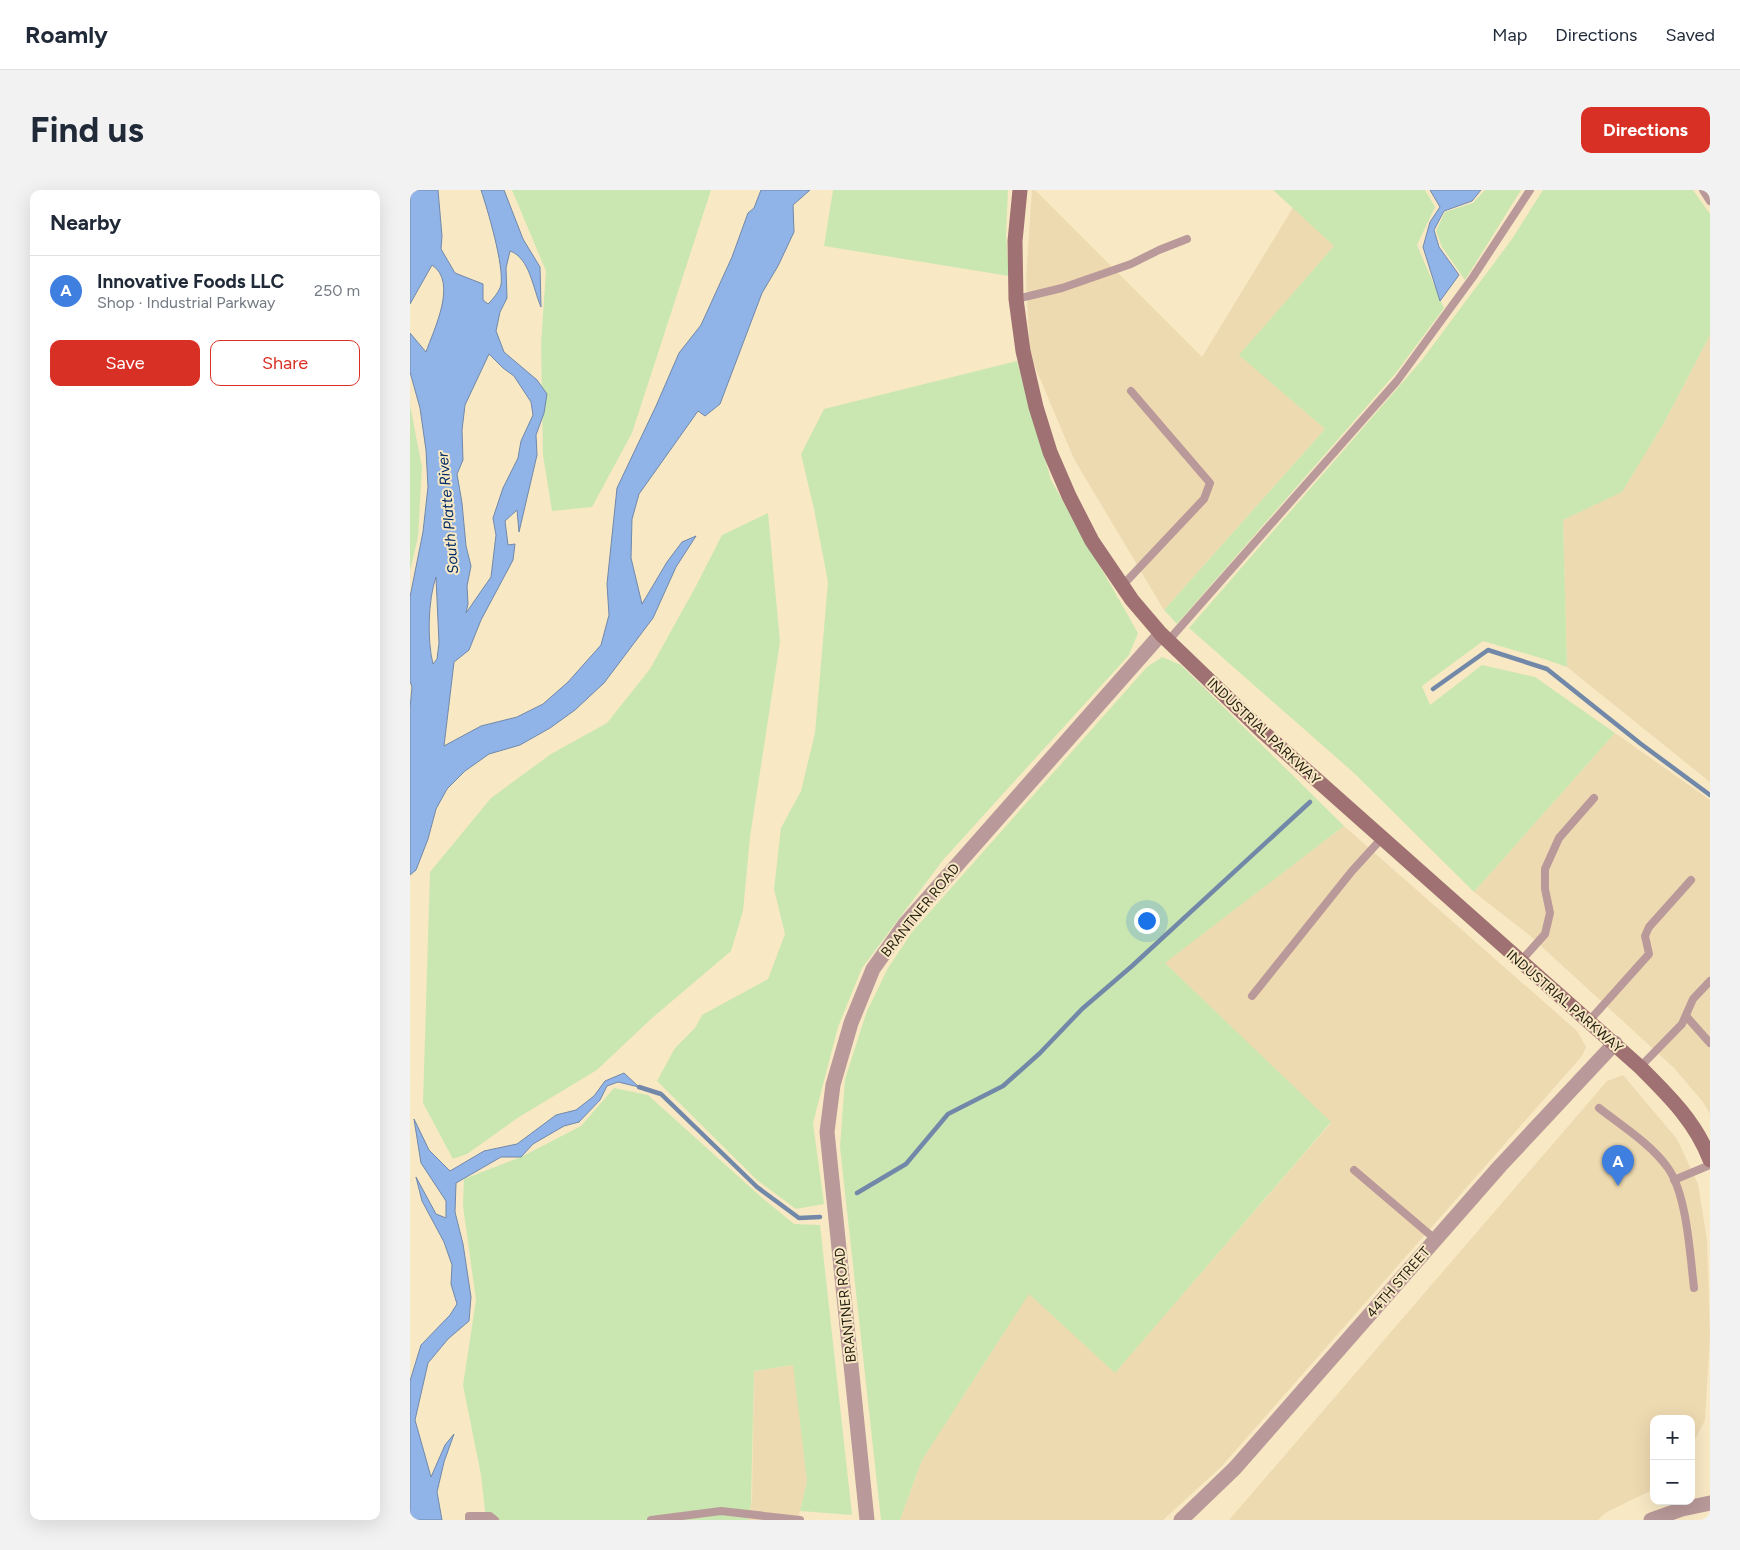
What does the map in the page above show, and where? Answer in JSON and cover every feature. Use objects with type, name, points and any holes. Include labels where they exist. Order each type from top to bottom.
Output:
[{"type":"street","name":"INDUSTRIAL PARKWAY","points":[[1020,190],[1015,241],[1016,299],[1023,351],[1036,407],[1050,452],[1069,496],[1092,541],[1122,586],[1147,620],[1264,734],[1640,1067],[1670,1097],[1691,1122],[1710,1160]]},
{"type":"street","name":"BRANTNER ROAD","points":[[868,1520],[827,1132],[833,1084],[851,1023],[873,969],[905,924],[1165,638]]},
{"type":"street","name":"44TH STREET","points":[[1181,1520],[1235,1468],[1500,1166],[1615,1043]]},
{"type":"street","points":[[1651,1520],[1682,1509],[1710,1504]]},
{"type":"lane","points":[[1165,638],[1397,381],[1473,277],[1530,190]]},
{"type":"lane","points":[[1703,190],[1710,201]]},
{"type":"lane","points":[[1016,299],[1062,288],[1131,264],[1187,239]]},
{"type":"lane","points":[[1122,586],[1204,499],[1210,482],[1131,391]]},
{"type":"lane","points":[[1520,962],[1545,934],[1550,913],[1545,889],[1545,869],[1559,838],[1594,798]]},
{"type":"lane","points":[[1252,996],[1352,872],[1383,838]]},
{"type":"lane","points":[[1589,1022],[1649,954],[1645,936],[1649,927],[1691,880]]},
{"type":"lane","points":[[1640,1067],[1682,1024],[1693,999],[1710,981]]},
{"type":"lane","points":[[1686,1016],[1710,1043]]},
{"type":"lane","points":[[1599,1108],[1668,1167],[1674,1180],[1684,1217],[1694,1288]]},
{"type":"lane","points":[[1674,1180],[1710,1165]]},
{"type":"lane","points":[[1354,1170],[1436,1239]]},
{"type":"lane","points":[[651,1520],[721,1511],[800,1520]]},
{"type":"lane","points":[[469,1520],[469,1516],[490,1516],[495,1520]]},
{"type":"shaded area","points":[[1032,190],[1035,190],[1202,357],[1294,206],[1334,246],[1240,355],[1325,429],[1164,610],[1074,459],[1030,355],[1026,278]]},
{"type":"shaded area","points":[[1710,335],[1710,782],[1567,667],[1563,520],[1622,491],[1664,423]]},
{"type":"shaded area","points":[[1615,733],[1710,800],[1710,1114],[1703,1102],[1674,1068],[1528,934],[1474,892]]},
{"type":"shaded area","points":[[1344,826],[1577,1031],[1586,1047],[1582,1056],[1221,1467],[1163,1520],[900,1520],[922,1460],[1029,1293],[1115,1372],[1331,1123],[1164,963]]},
{"type":"shaded area","points":[[1623,1075],[1677,1139],[1698,1184],[1707,1240],[1710,1335],[1705,1420],[1695,1439],[1695,1415],[1650,1415],[1650,1491],[1605,1513],[1598,1520],[1229,1520],[1607,1081]]},
{"type":"shaded area","points":[[794,1365],[807,1481],[798,1520],[748,1520],[752,1500],[754,1371]]},
{"type":"green space","points":[[512,190],[711,190],[632,433],[592,507],[552,511],[543,455],[541,344],[546,271]]},
{"type":"green space","points":[[833,190],[1008,190],[1006,235],[1009,276],[824,246]]},
{"type":"green space","points":[[1273,190],[1425,190],[1435,207],[1417,245],[1444,308],[1395,374],[1177,624],[1164,610],[1325,429],[1239,355],[1334,246]]},
{"type":"green space","points":[[1485,190],[1521,190],[1465,280],[1442,247],[1436,231],[1445,212],[1473,203]]},
{"type":"green space","points":[[1543,190],[1693,190],[1710,214],[1710,335],[1664,423],[1622,492],[1563,520],[1567,667],[1483,641],[1422,686],[1430,705],[1482,665],[1535,677],[1615,733],[1474,892],[1354,773],[1189,628],[1422,360],[1512,239]]},
{"type":"green space","points":[[1017,361],[1051,480],[1138,633],[1129,655],[943,860],[862,968],[838,1027],[813,1123],[824,1204],[796,1209],[757,1180],[657,1081],[675,1048],[695,1028],[702,1015],[768,979],[785,934],[774,889],[781,828],[801,791],[815,733],[828,582],[801,454],[824,409]]},
{"type":"green space","points":[[410,405],[422,467],[418,537],[410,571]]},
{"type":"green space","points":[[768,513],[780,642],[750,837],[743,911],[731,951],[651,1019],[597,1070],[519,1117],[467,1154],[453,1159],[423,1103],[430,872],[491,798],[551,754],[607,723],[650,669],[722,535]]},
{"type":"green space","points":[[1162,657],[1181,665],[1344,826],[1165,963],[1331,1122],[1115,1373],[1029,1294],[922,1460],[900,1520],[881,1520],[840,1147],[845,1079],[867,1011],[888,968],[912,932],[1147,667]]},
{"type":"green space","points":[[614,1088],[648,1095],[760,1196],[794,1224],[820,1225],[852,1515],[800,1511],[807,1481],[793,1365],[754,1371],[751,1504],[748,1520],[486,1520],[481,1475],[463,1385],[476,1300],[463,1206],[464,1179],[521,1157],[581,1126]]},
{"type":"water","name":"South Platte River","points":[[410,190],[438,190],[442,236],[441,249],[455,273],[483,284],[483,300],[488,304],[500,288],[501,276],[495,238],[481,190],[504,190],[523,239],[540,267],[541,307],[526,267],[517,255],[510,251],[506,268],[507,298],[500,312],[496,331],[504,352],[537,380],[547,394],[544,413],[536,435],[537,455],[519,532],[517,510],[505,521],[508,545],[515,544],[513,560],[481,620],[469,650],[454,662],[444,746],[481,726],[517,717],[543,704],[568,682],[601,645],[609,615],[607,584],[617,488],[679,353],[701,325],[732,257],[748,213],[754,208],[761,190],[810,190],[793,205],[794,232],[778,266],[762,293],[720,404],[705,416],[698,411],[639,494],[632,519],[631,558],[642,604],[667,562],[682,542],[696,536],[676,567],[653,618],[604,683],[575,710],[550,728],[520,745],[489,754],[465,771],[447,789],[436,809],[428,839],[416,870],[410,875],[410,708],[412,687],[410,681],[410,597],[423,532],[428,487],[426,450],[420,408],[410,372],[410,333],[426,352],[438,319],[444,294],[440,273],[432,265],[410,304]],"holes":[[[489,354],[514,376],[531,402],[533,415],[521,441],[518,458],[503,488],[493,518],[496,535],[491,577],[466,613],[468,604],[467,586],[471,566],[466,546],[457,474],[463,460],[462,430],[465,405]],[[436,577],[439,643],[437,659],[433,664],[429,620],[431,597]]]},
{"type":"water","points":[[1430,190],[1481,190],[1472,201],[1444,211],[1434,230],[1439,247],[1459,275],[1440,301],[1423,247],[1430,222],[1440,207]]},
{"type":"water","points":[[624,1073],[639,1087],[618,1082],[607,1086],[600,1100],[579,1122],[564,1126],[533,1144],[521,1157],[501,1157],[456,1183],[455,1212],[463,1244],[471,1297],[469,1321],[448,1339],[428,1363],[415,1420],[431,1477],[445,1445],[454,1434],[444,1462],[437,1492],[442,1520],[410,1520],[410,1381],[421,1345],[450,1315],[457,1304],[451,1284],[452,1265],[444,1242],[422,1201],[416,1177],[436,1214],[446,1218],[446,1201],[421,1163],[414,1119],[429,1150],[450,1171],[484,1151],[517,1144],[556,1115],[576,1110],[594,1096],[605,1081]]},
{"type":"waterway","points":[[1433,689],[1488,650],[1547,669],[1641,744],[1710,795]]},
{"type":"waterway","points":[[857,1193],[906,1164],[948,1114],[1003,1086],[1040,1053],[1082,1009],[1132,966],[1310,802]]},
{"type":"waterway","points":[[639,1087],[661,1094],[757,1187],[799,1218],[820,1217]]},
{"type":"place","name":"Innovative Foods LLC","points":[[1618,1186]]}]
